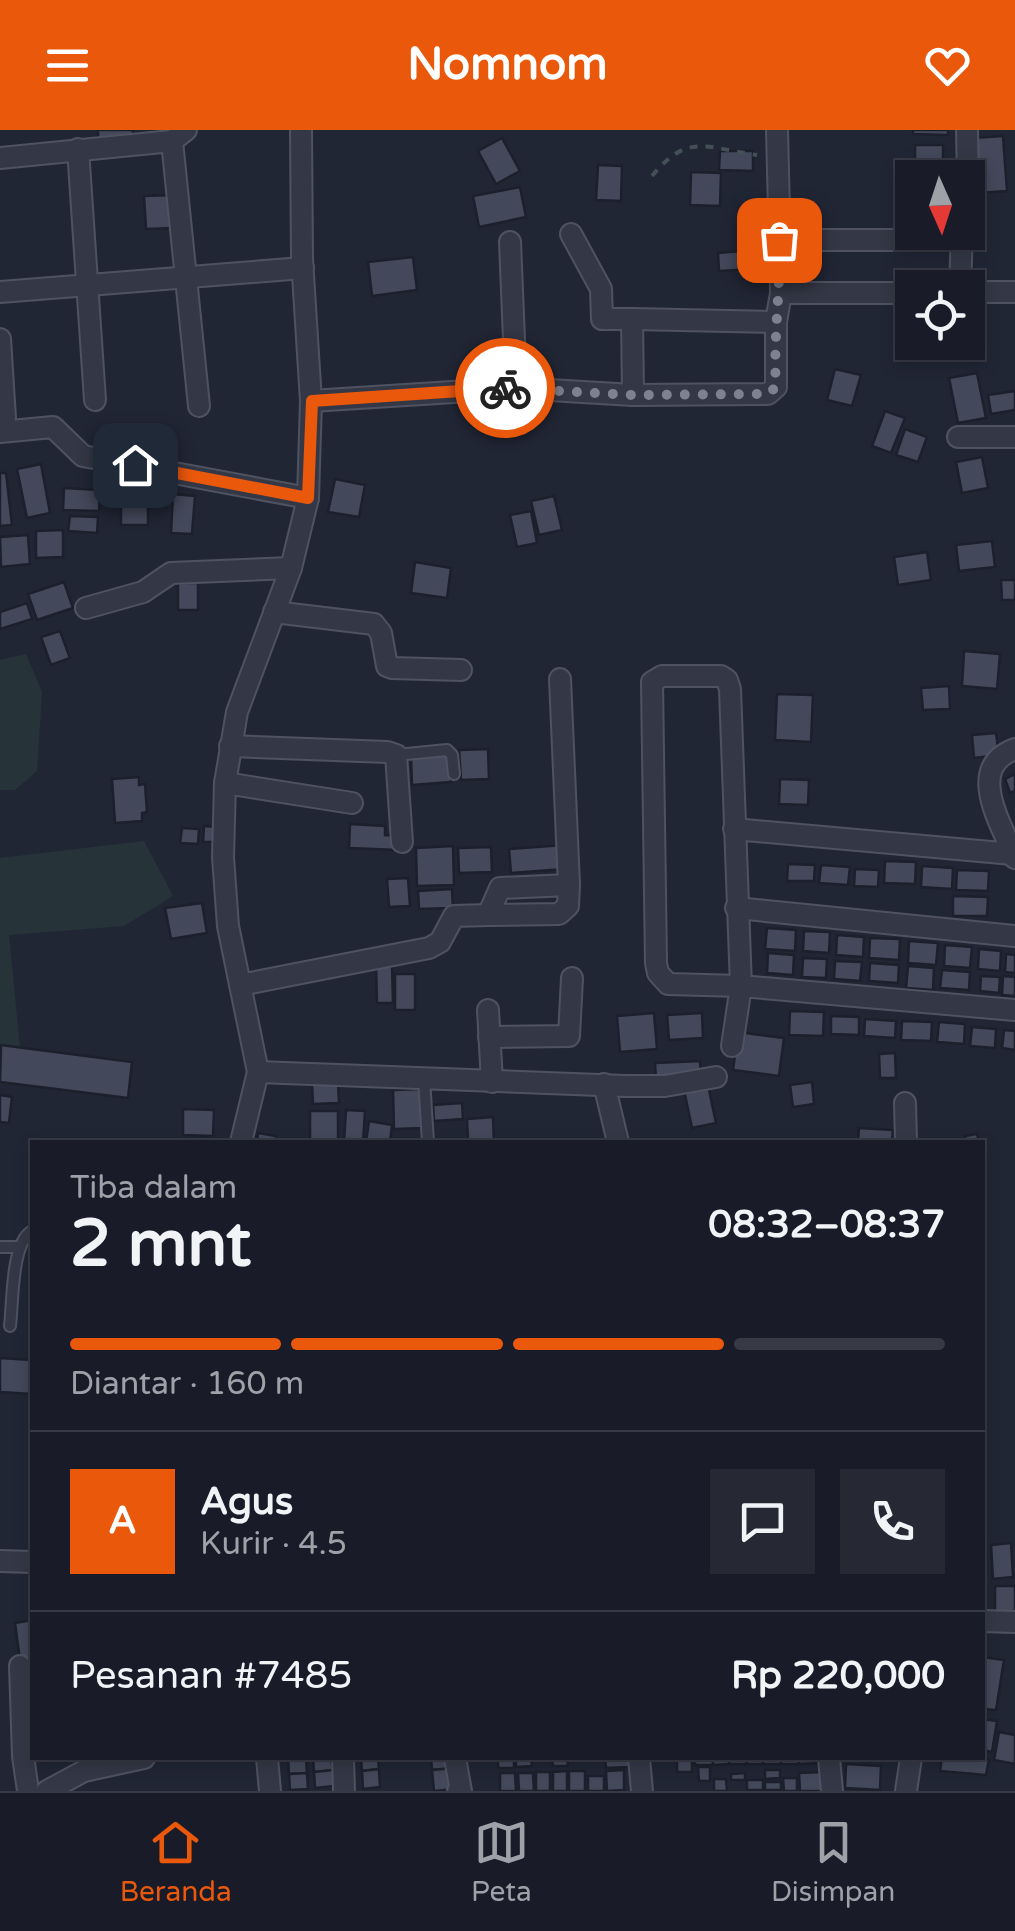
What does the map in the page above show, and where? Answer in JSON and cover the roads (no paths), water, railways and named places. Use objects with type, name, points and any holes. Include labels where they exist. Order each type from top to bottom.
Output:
[{"type":"street","points":[[241,1140],[258,1072],[228,926],[223,856],[225,783],[236,712],[291,568],[308,498],[312,401],[303,268],[301,130]]},
{"type":"street","points":[[312,401],[516,388],[633,395],[768,394],[776,387],[776,322],[781,293],[778,130]]},
{"type":"street","points":[[967,130],[968,160]]},
{"type":"street","points":[[0,158],[179,135],[185,275],[199,406]]},
{"type":"street","points":[[78,149],[95,400]]},
{"type":"street","points":[[571,234],[601,288],[602,319],[776,322]]},
{"type":"street","points":[[779,240],[895,237]]},
{"type":"street","points":[[510,242],[516,388]]},
{"type":"street","points":[[0,292],[303,268]]},
{"type":"street","points":[[781,293],[895,292]]},
{"type":"street","points":[[985,292],[1015,292]]},
{"type":"street","points":[[632,320],[633,395]]},
{"type":"street","points":[[0,339],[2,425],[53,427],[83,456],[308,498]]},
{"type":"street","points":[[958,436],[1015,437]]},
{"type":"street","points":[[86,608],[144,592],[171,573],[291,568]]},
{"type":"street","points":[[274,612],[374,624],[380,633],[386,662],[392,668],[461,670]]},
{"type":"street","points":[[732,1046],[740,986],[727,680],[721,676],[656,678],[652,682],[658,974],[668,984],[740,986],[1015,1010]]},
{"type":"street","points":[[240,985],[428,948],[440,942],[454,916],[559,914],[568,906],[560,679]]},
{"type":"street","points":[[230,746],[396,755],[402,842]]},
{"type":"street","points":[[734,828],[1014,856],[991,795],[988,774],[992,762],[1015,749]]},
{"type":"street","points":[[225,783],[352,803]]},
{"type":"street","points":[[488,915],[497,892],[506,886],[570,885]]},
{"type":"street","points":[[736,908],[1015,936]]},
{"type":"street","points":[[489,1037],[569,1036],[572,978]]},
{"type":"street","points":[[488,1010],[492,1082]]},
{"type":"street","points":[[258,1072],[665,1086],[716,1077]]},
{"type":"street","points":[[604,1084],[618,1140]]},
{"type":"street","points":[[905,1103],[906,1140]]},
{"type":"street","points":[[0,1561],[30,1562]]},
{"type":"street","points":[[985,1621],[1015,1622]]},
{"type":"street","points":[[20,1666],[28,1791]]},
{"type":"street","points":[[47,1791],[84,1771],[135,1760]]},
{"type":"street","points":[[267,1760],[270,1791]]},
{"type":"street","points":[[343,1760],[344,1791]]},
{"type":"street","points":[[455,1760],[461,1790],[458,1791]]},
{"type":"street","points":[[640,1760],[642,1791]]},
{"type":"street","points":[[830,1760],[832,1791]]},
{"type":"street","points":[[906,1791],[912,1760]]},
{"type":"lane","points":[[396,755],[447,750],[452,756],[454,774]]},
{"type":"lane","points":[[424,1078],[428,1140]]},
{"type":"lane","points":[[10,1326],[18,1247],[30,1233]]},
{"type":"lane","points":[[0,1247],[18,1247]]}]
